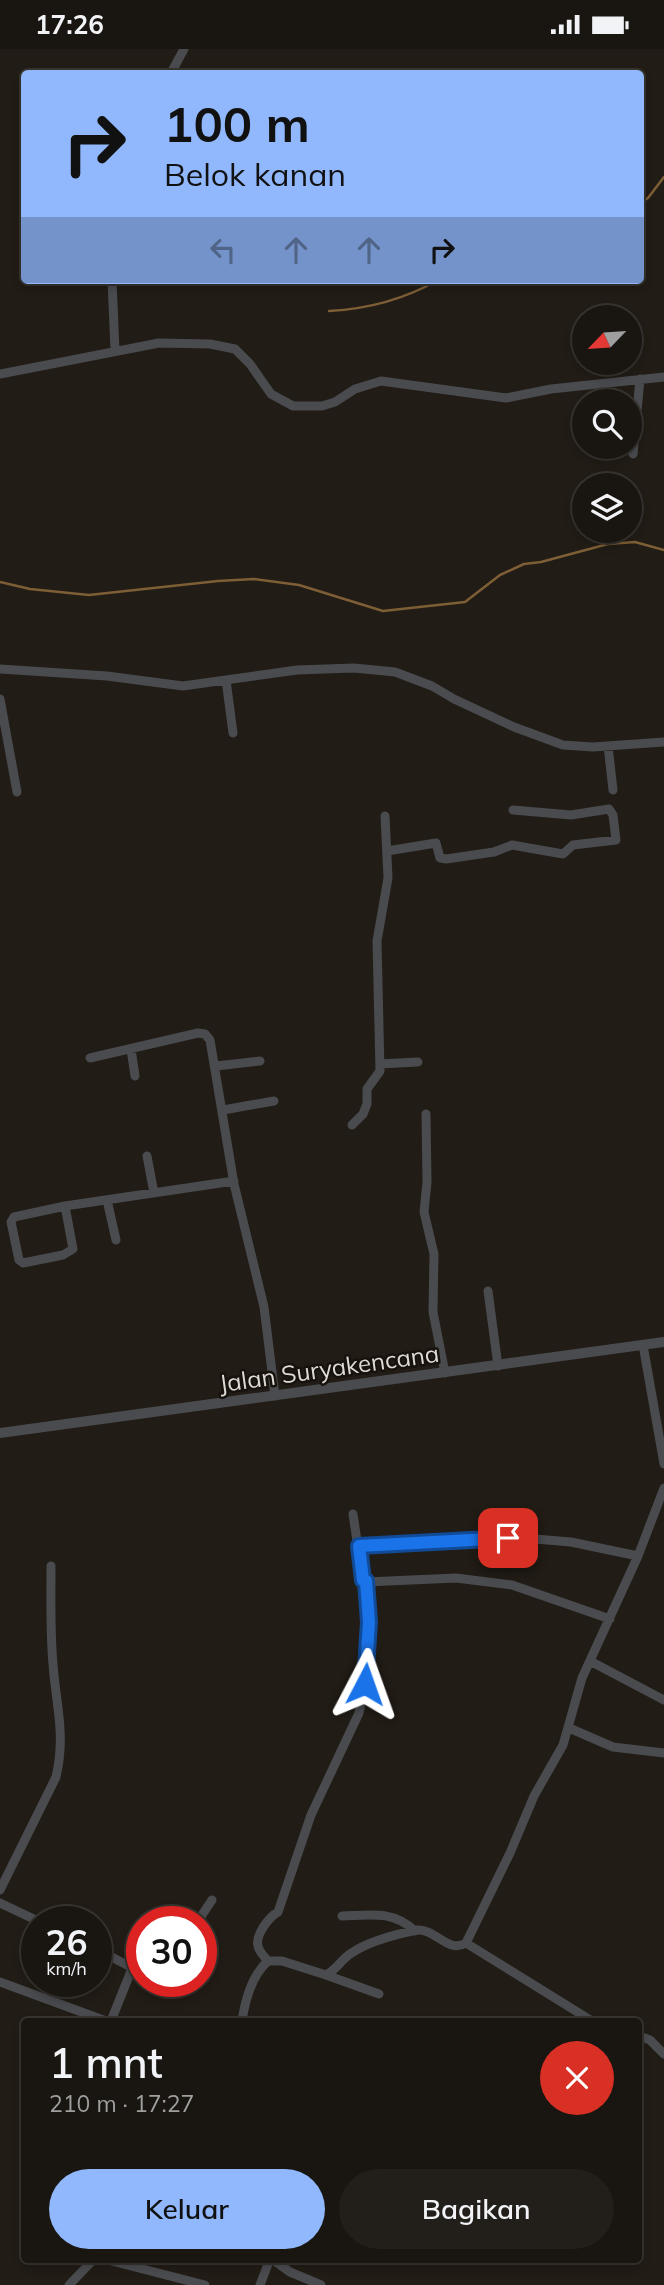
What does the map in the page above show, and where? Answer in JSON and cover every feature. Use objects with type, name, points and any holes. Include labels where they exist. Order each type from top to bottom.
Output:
[{"type":"street","points":[[173,70],[184,49]]},
{"type":"street","points":[[113,284],[115,351]]},
{"type":"street","points":[[0,375],[159,343],[210,344],[235,349],[250,363],[271,394],[293,405],[322,406],[335,402],[355,389],[381,381],[506,398],[551,389],[664,377]]},
{"type":"street","points":[[639,389],[640,379]]},
{"type":"street","points":[[0,669],[107,676],[183,686],[306,670],[354,668],[395,672],[550,740],[575,746],[664,742]]},
{"type":"street","points":[[226,680],[233,733]]},
{"type":"street","points":[[0,699],[17,792]]},
{"type":"street","points":[[608,746],[613,790]]},
{"type":"street","points":[[387,851],[436,843],[440,858],[446,859],[494,852],[512,845],[563,854],[573,845],[616,840],[613,815],[609,809],[571,815],[513,810]]},
{"type":"street","points":[[352,1125],[363,1114],[370,1081],[379,1074],[377,941],[388,878],[385,816]]},
{"type":"street","points":[[90,1059],[198,1033],[205,1034],[213,1047],[234,1181],[264,1307],[275,1396]]},
{"type":"street","points":[[131,1049],[135,1076]]},
{"type":"street","points":[[216,1066],[260,1061]]},
{"type":"street","points":[[380,1064],[418,1062]]},
{"type":"street","points":[[223,1110],[274,1101]]},
{"type":"street","points":[[426,1114],[427,1182],[424,1212],[434,1254],[433,1312],[445,1373]]},
{"type":"street","points":[[147,1156],[153,1193]]},
{"type":"street","points":[[65,1206],[73,1249],[63,1255],[23,1263],[19,1259],[12,1219],[65,1206],[234,1181]]},
{"type":"street","points":[[107,1200],[116,1240]]},
{"type":"street","points":[[488,1291],[498,1366]]},
{"type":"street","name":"Jalan Suryakencana","points":[[0,1433],[664,1342]]},
{"type":"street","points":[[643,1345],[664,1464]]},
{"type":"street","points":[[466,1943],[510,1853],[534,1796],[559,1753],[569,1728],[578,1690],[638,1556],[664,1488]]},
{"type":"street","points":[[268,1961],[258,1948],[258,1938],[271,1917],[278,1912],[311,1815],[359,1713],[365,1684],[369,1622],[366,1581],[363,1580],[353,1514]]},
{"type":"street","points":[[359,1546],[523,1538],[571,1542],[638,1556]]},
{"type":"street","points":[[0,1890],[56,1777],[60,1762],[62,1735],[53,1664],[51,1566]]},
{"type":"street","points":[[366,1581],[456,1579],[512,1585],[610,1619]]},
{"type":"street","points":[[590,1661],[664,1700]]},
{"type":"street","points":[[569,1728],[613,1747],[664,1753]]},
{"type":"street","points":[[208,1906],[212,1900]]},
{"type":"street","points":[[0,1903],[21,1913]]},
{"type":"street","points":[[342,1916],[369,1914],[394,1917],[406,1922],[415,1931]]},
{"type":"street","points":[[326,1975],[356,1950],[415,1931],[428,1931],[452,1945],[466,1943],[587,2018]]},
{"type":"street","points":[[243,2018],[248,1994],[261,1968],[268,1961],[282,1961],[380,1994]]},
{"type":"street","points":[[0,1982],[101,2018]]},
{"type":"street","points":[[110,2018],[126,1982]]},
{"type":"street","points":[[642,2037],[650,2040],[664,2054]]},
{"type":"street","points":[[69,2285],[90,2263]]},
{"type":"street","points":[[120,2263],[205,2285]]},
{"type":"street","points":[[260,2285],[269,2263]]},
{"type":"street","points":[[277,2263],[290,2272],[321,2285]]},
{"type":"waterway","points":[[644,200],[664,177]]},
{"type":"waterway","points":[[329,311],[385,302],[430,284]]},
{"type":"waterway","points":[[0,582],[30,589],[89,595],[254,579],[299,585],[383,611],[465,602],[500,575],[524,564],[608,544],[635,542],[664,550]]},
{"type":"route","points":[[365,1684],[369,1622],[366,1581],[363,1580],[359,1546],[434,1544],[457,1539],[494,1541],[508,1538]]}]
